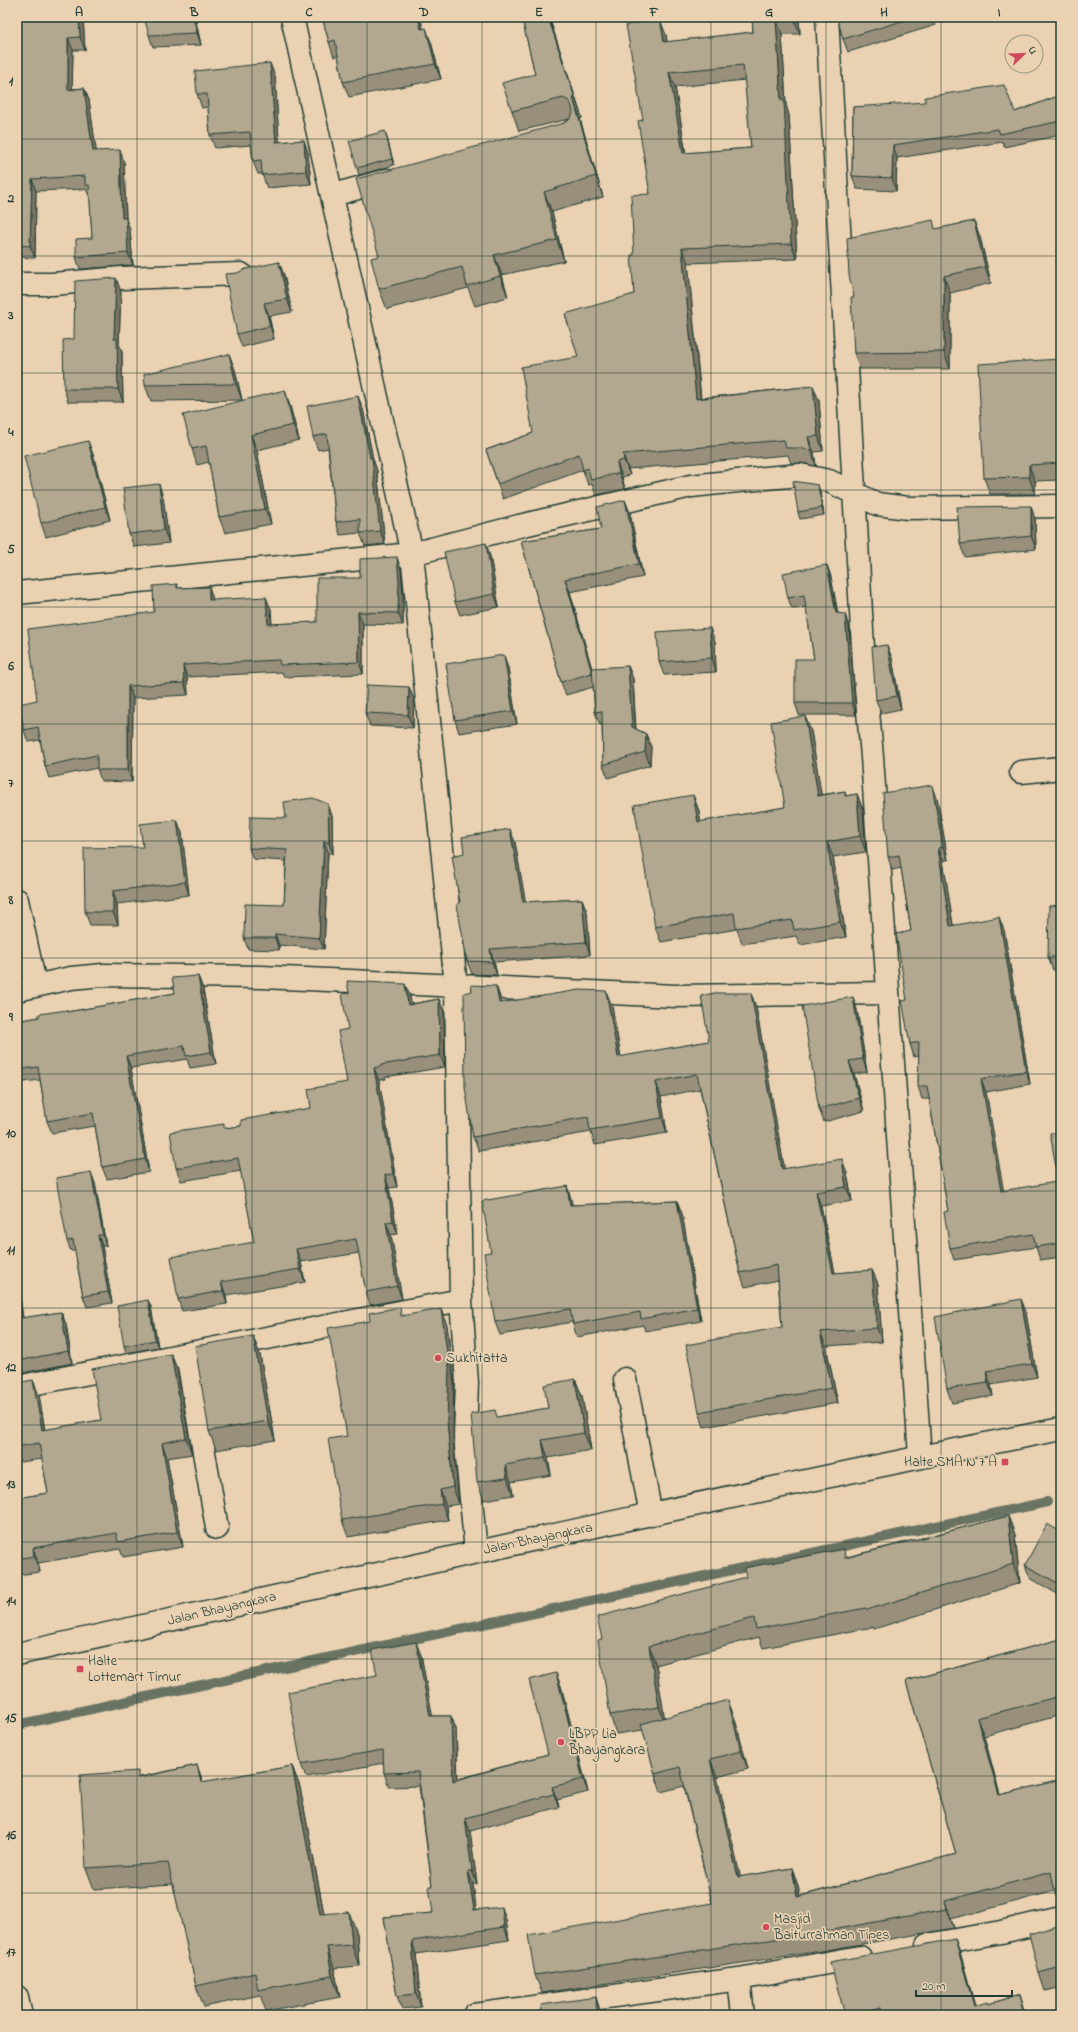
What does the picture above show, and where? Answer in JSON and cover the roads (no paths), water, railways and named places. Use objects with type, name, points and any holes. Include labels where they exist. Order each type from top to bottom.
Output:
[{"type":"street","points":[[292,17],[412,554],[456,986],[461,1300],[467,1383],[465,1436],[476,1552]]},
{"type":"street","points":[[827,17],[864,665],[873,765],[920,1457]]},
{"type":"street","points":[[333,195],[409,174]]},
{"type":"street","points":[[17,284],[53,284],[122,278],[241,274]]},
{"type":"street","points":[[17,593],[412,554],[519,526],[691,486],[800,476],[829,481],[877,504],[908,508],[1061,506]]},
{"type":"street","points":[[1021,772],[1061,768]]},
{"type":"street","points":[[17,900],[26,987],[71,978],[103,975],[262,977],[676,996],[888,993]]},
{"type":"street","points":[[17,1387],[461,1300]]},
{"type":"street","points":[[187,1354],[217,1528]]},
{"type":"street","points":[[625,1379],[651,1515]]},
{"type":"street","name":"Jalan Bhayangkara","points":[[17,1654],[476,1552],[920,1457],[1061,1429]]},
{"type":"street","points":[[909,1948],[1001,1932],[1061,1918]]},
{"type":"street","points":[[474,2015],[549,2010],[739,1979],[878,1954]]},
{"type":"street","points":[[739,1979],[743,2015]]},
{"type":"street","points":[[17,1997],[21,2015]]},
{"type":"waterway","points":[[17,1725],[1047,1502]]},
{"type":"place","name":"Sukhitatta","points":[[438,1358]]},
{"type":"place","name":"Halte SMA N 7 A","points":[[1005,1462]]},
{"type":"place","name":"Halte Lottemart Timur","points":[[80,1669]]},
{"type":"place","name":"LBPP Lia Bhayangkara","points":[[561,1742]]},
{"type":"place","name":"Masjid Baiturrahman Tipes","points":[[766,1927]]}]
